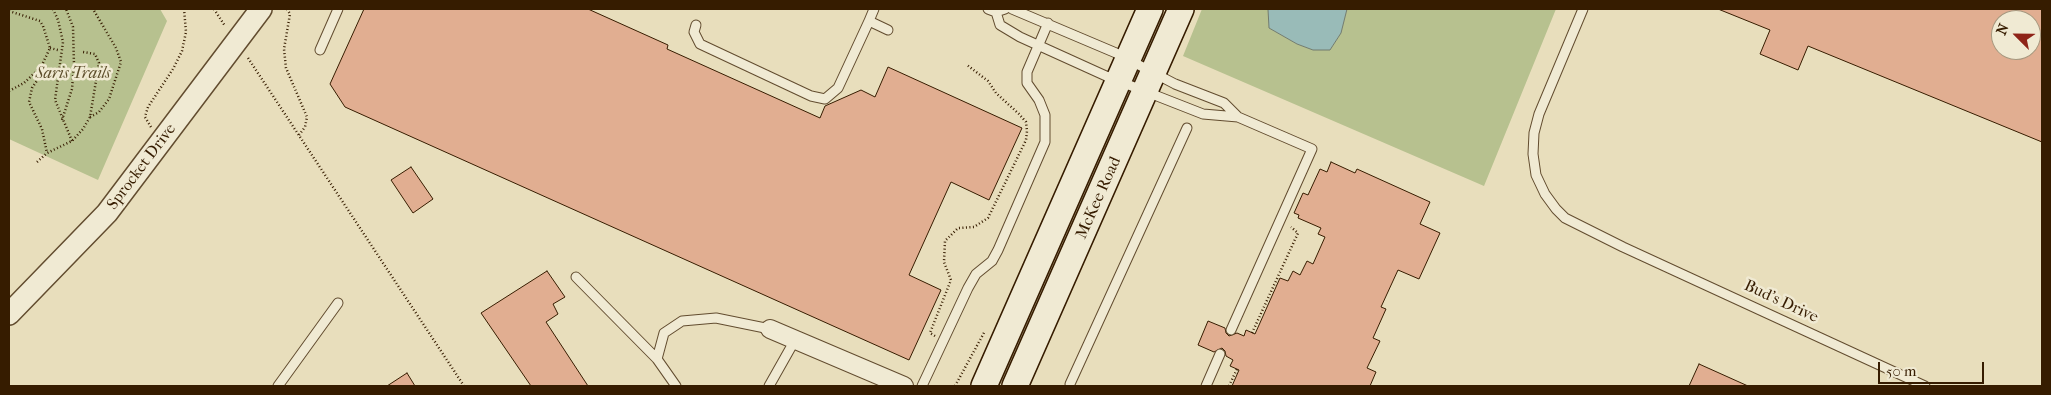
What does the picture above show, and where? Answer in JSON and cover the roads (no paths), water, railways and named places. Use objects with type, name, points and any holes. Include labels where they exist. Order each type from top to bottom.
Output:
[{"type":"main road","name":"McKee Road","points":[[984,386],[1150,9]]},
{"type":"main road","name":"McKee Road","points":[[1015,386],[1181,9]]},
{"type":"street","name":"Sprocket Drive","points":[[9,314],[107,213],[261,9]]},
{"type":"street","points":[[770,329],[904,386]]},
{"type":"lane","points":[[320,50],[338,9]]},
{"type":"lane","points":[[696,25],[694,32],[700,44],[811,96],[825,99],[838,88],[874,9]]},
{"type":"lane","points":[[1012,9],[1048,23],[1124,71],[1150,83],[1203,114],[1238,117],[1312,149],[1231,330]]},
{"type":"lane","name":"Bud's Drive","points":[[1583,9],[1539,114],[1534,133],[1533,154],[1536,175],[1545,194],[1565,218],[1623,247],[1925,386]]},
{"type":"lane","points":[[996,10],[1000,25],[1037,45],[1124,71],[1150,83],[1224,103],[1238,117]]},
{"type":"lane","points":[[869,21],[888,30]]},
{"type":"lane","points":[[922,386],[976,274],[995,255],[1045,142],[1046,115],[1028,83],[1027,72],[1048,23]]},
{"type":"lane","points":[[1070,384],[1187,128]]},
{"type":"lane","points":[[576,277],[657,359],[676,386]]},
{"type":"lane","points":[[278,386],[338,303]]},
{"type":"lane","points":[[657,359],[664,333],[682,321],[716,318],[770,329]]},
{"type":"lane","points":[[769,386],[795,340]]},
{"type":"lane","points":[[1206,386],[1220,354]]},
{"type":"water","points":[[1268,9],[1347,9],[1341,33],[1330,50],[1313,50],[1297,44],[1269,28]]},
{"type":"park label","name":"Saris Trails","points":[[73,74]]}]
